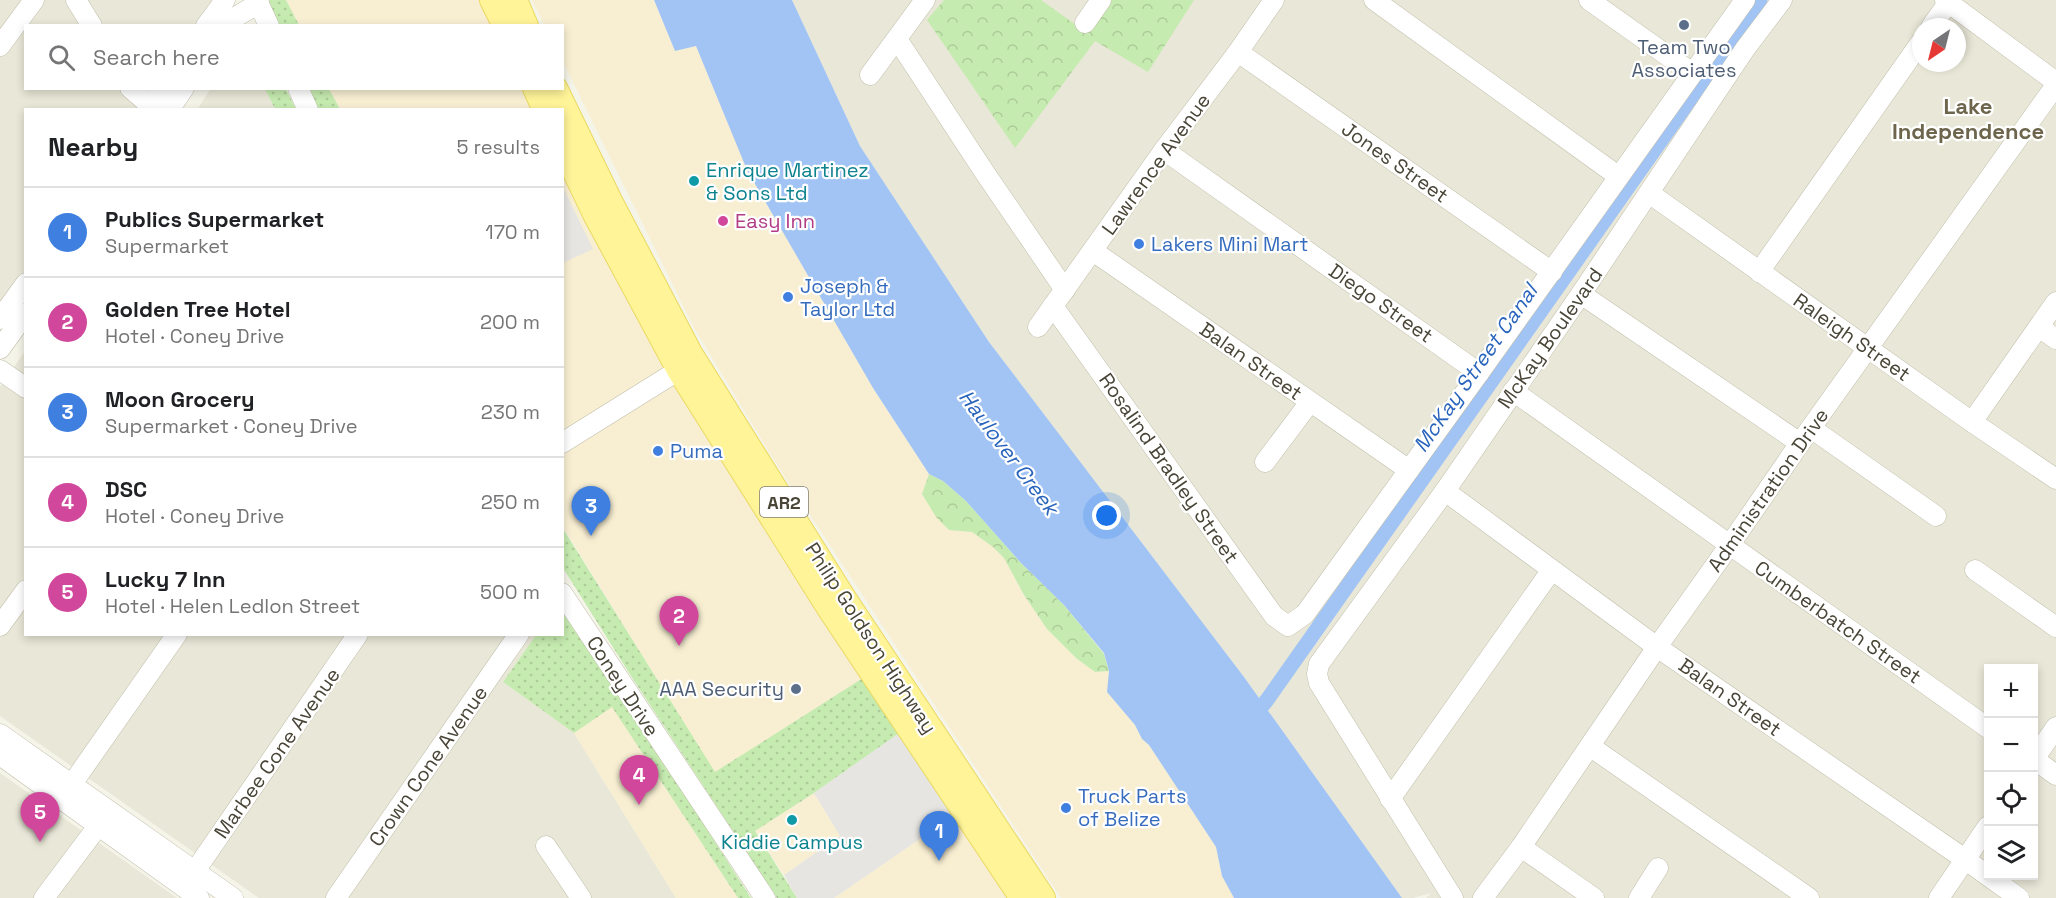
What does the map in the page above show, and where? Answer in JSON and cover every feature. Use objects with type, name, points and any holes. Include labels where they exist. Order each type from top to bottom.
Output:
[{"type":"main road","points":[[492,0],[504,24]]},
{"type":"main road","points":[[514,0],[525,24]]},
{"type":"main road","points":[[536,90],[544,108]]},
{"type":"main road","name":"Philip Goldson Highway","points":[[556,90],[610,201],[691,355],[843,597],[1043,898]]},
{"type":"main road","name":"Philip Goldson Highway","points":[[564,149],[595,214],[679,370],[829,608],[1022,898]]},
{"type":"street","points":[[0,46],[34,0]]},
{"type":"street","points":[[76,0],[91,24]]},
{"type":"street","points":[[207,24],[225,0]]},
{"type":"street","points":[[870,75],[925,0]]},
{"type":"street","points":[[1085,23],[1101,0]]},
{"type":"street","name":"Lawrence Avenue","points":[[1038,327],[1274,0]]},
{"type":"street","points":[[1374,0],[1618,176]]},
{"type":"street","points":[[1589,0],[1692,74]]},
{"type":"street","name":"McKay Boulevard","points":[[1288,626],[1305,614],[1745,0]]},
{"type":"street","name":"McKay Boulevard","points":[[1390,799],[1319,683],[1318,664],[1444,492],[1581,294],[1745,49],[1782,0]]},
{"type":"street","points":[[1937,18],[1947,1],[2056,83]]},
{"type":"street","points":[[230,24],[234,18],[258,2],[268,24]]},
{"type":"street","name":"Rosalind Bradley Street","points":[[897,39],[1059,298],[1274,616],[1288,626]]},
{"type":"street","name":"Jones Street","points":[[1238,52],[1552,272]]},
{"type":"street","points":[[1759,272],[1912,55]]},
{"type":"street","name":"Administration Drive","points":[[1483,898],[1591,747],[1657,647],[1805,436],[2056,83]]},
{"type":"street","points":[[132,90],[148,107],[161,90]]},
{"type":"street","points":[[170,108],[183,90]]},
{"type":"street","points":[[299,90],[307,108]]},
{"type":"street","name":"Diego Street","points":[[1164,150],[1479,373]]},
{"type":"street","name":"Raleigh Street","points":[[1649,193],[2056,479]]},
{"type":"street","name":"Balan Street","points":[[1093,251],[1409,470]]},
{"type":"street","points":[[0,319],[24,286]]},
{"type":"street","points":[[1581,294],[1936,516]]},
{"type":"street","points":[[1972,422],[2056,302]]},
{"type":"street","points":[[0,349],[24,316]]},
{"type":"street","points":[[2039,327],[2056,339]]},
{"type":"street","points":[[0,370],[24,387]]},
{"type":"street","points":[[564,442],[679,370]]},
{"type":"street","name":"Cumberbatch Street","points":[[1513,392],[1984,724]]},
{"type":"street","points":[[1264,462],[1310,402]]},
{"type":"street","name":"Balan Street","points":[[1444,492],[1657,647],[2019,898]]},
{"type":"street","points":[[1975,570],[2056,627]]},
{"type":"street","points":[[1453,898],[1390,799],[1551,571]]},
{"type":"street","points":[[0,626],[24,593]]},
{"type":"street","name":"Coney Drive","points":[[564,596],[765,898]]},
{"type":"street","points":[[67,792],[176,636]]},
{"type":"street","name":"Marbee Cone Avenue","points":[[195,871],[357,636]]},
{"type":"street","name":"Crown Cone Avenue","points":[[336,898],[518,636]]},
{"type":"street","points":[[2038,753],[2056,727]]},
{"type":"street","points":[[0,734],[67,792],[98,826],[199,898]]},
{"type":"street","points":[[1591,747],[1809,898]]},
{"type":"street","points":[[0,755],[67,792],[195,871],[233,898]]},
{"type":"street","points":[[2038,762],[2056,775]]},
{"type":"street","points":[[44,898],[98,826]]},
{"type":"street","points":[[1939,898],[1984,833]]},
{"type":"street","points":[[546,846],[580,898]]},
{"type":"street","points":[[1521,847],[1594,898]]},
{"type":"street","points":[[1640,898],[1658,868]]},
{"type":"shaded area","points":[[0,0],[214,0],[197,24],[24,24],[24,90],[152,90],[139,108],[24,108],[24,275],[0,311]]},
{"type":"shaded area","points":[[286,0],[484,0],[496,24],[298,24]]},
{"type":"shaded area","points":[[532,0],[654,0],[675,51],[696,46],[747,170],[873,388],[929,474],[922,495],[949,530],[972,531],[1004,558],[1024,595],[1047,629],[1076,658],[1095,672],[1109,671],[1107,692],[1135,725],[1142,739],[1149,745],[1216,847],[1222,875],[1234,898],[1061,898],[774,460],[694,328],[564,64],[564,24],[544,24]]},
{"type":"shaded area","points":[[792,0],[2056,0],[2056,898],[1426,898],[1431,893],[1413,898],[1402,898],[1244,677],[989,342],[860,146]]},
{"type":"shaded area","points":[[210,90],[266,90],[274,108],[198,108]]},
{"type":"shaded area","points":[[330,90],[526,90],[536,108],[339,108]]},
{"type":"shaded area","points":[[564,166],[863,678],[715,773],[564,529]]},
{"type":"shaded area","points":[[564,189],[593,249],[564,263]]},
{"type":"shaded area","points":[[24,352],[24,636],[535,636],[503,682],[574,733],[676,898],[259,898],[0,716],[0,387]]},
{"type":"shaded area","points":[[612,706],[738,898],[676,898],[574,733]]},
{"type":"shaded area","points":[[898,734],[953,816],[834,898],[797,898],[784,875],[840,836],[814,793]]},
{"type":"shaded area","points":[[0,773],[177,898],[0,898]]},
{"type":"shaded area","points":[[814,793],[840,836],[784,875],[755,831]]},
{"type":"shaded area","points":[[953,816],[1009,898],[834,898]]},
{"type":"green space","points":[[266,0],[286,0],[298,24],[278,24]]},
{"type":"green space","points":[[944,0],[1041,0],[1086,32],[1112,0],[1194,0],[1148,72],[1095,41],[1015,148],[927,20]]},
{"type":"green space","points":[[266,90],[286,90],[296,108],[274,108]]},
{"type":"green space","points":[[308,90],[330,90],[339,108],[318,108]]},
{"type":"green space","points":[[929,474],[943,481],[966,501],[1021,563],[1064,605],[1104,654],[1109,671],[1095,672],[1076,658],[1047,629],[1024,595],[1004,558],[993,547],[972,532],[949,530],[936,517],[922,494]]},
{"type":"green space","points":[[564,530],[715,772],[863,678],[898,734],[755,831],[797,898],[777,898],[564,570]]},
{"type":"green space","points":[[564,607],[751,898],[738,898],[612,707],[574,733],[503,682],[535,636],[564,636]]},
{"type":"water","name":"Haulover Creek","points":[[654,0],[792,0],[860,146],[989,342],[1244,677],[1402,898],[1234,898],[1222,876],[1216,847],[1149,745],[1142,739],[1135,725],[1107,692],[1109,671],[1104,653],[1064,605],[1021,563],[966,501],[943,481],[929,474],[873,388],[747,170],[696,46],[675,51]]},
{"type":"waterway","name":"McKay Street Canal","points":[[1248,717],[1258,711],[1267,700],[1760,0]]},
{"type":"place","name":"Team Two Associates","points":[[1684,25]]},
{"type":"place","name":"Enrique Martinez & Sons Ltd","points":[[694,181]]},
{"type":"place","name":"Easy Inn","points":[[723,221]]},
{"type":"place","name":"Lakers Mini Mart","points":[[1139,244]]},
{"type":"place","name":"Joseph & Taylor Ltd","points":[[788,297]]},
{"type":"place","name":"Puma","points":[[658,451]]},
{"type":"place","name":"Moon Grocery","points":[[591,536]]},
{"type":"place","name":"Golden Tree Hotel","points":[[679,646]]},
{"type":"place","name":"AAA Security","points":[[796,689]]},
{"type":"place","name":"DSC","points":[[639,805]]},
{"type":"place","name":"Truck Parts of Belize","points":[[1066,808]]},
{"type":"place","name":"Kiddie Campus","points":[[792,820]]},
{"type":"place","name":"Lucky 7 Inn","points":[[40,842]]},
{"type":"place","name":"Publics Supermarket","points":[[939,861]]},
{"type":"district","name":"Lake Independence","points":[[1968,118]]}]
